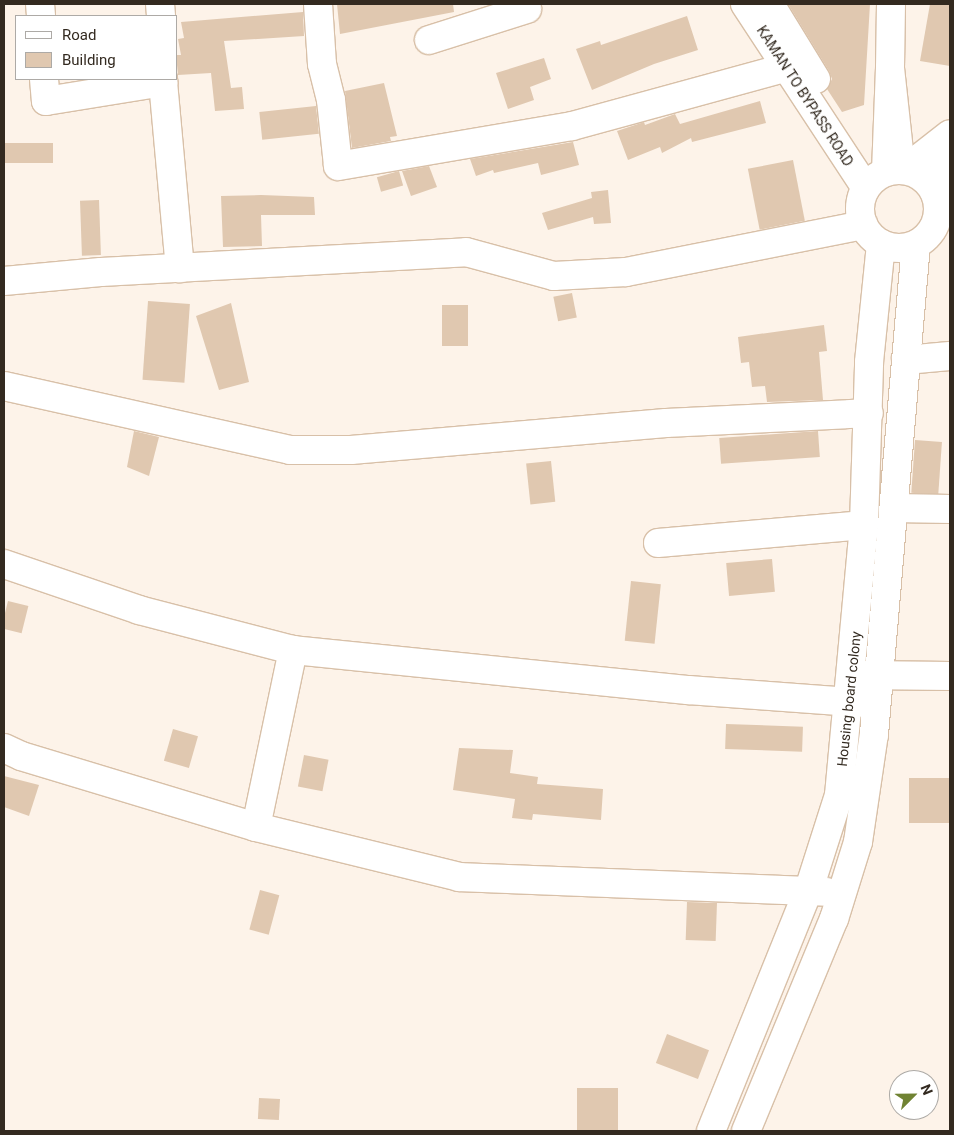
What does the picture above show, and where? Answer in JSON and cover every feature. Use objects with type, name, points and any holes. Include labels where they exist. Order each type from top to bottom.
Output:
[{"type":"street","points":[[318,4],[322,64],[331,100],[338,166],[572,126],[787,67]]},
{"type":"street","name":"KAMAN TO BYPASS ROAD","points":[[745,4],[787,67],[886,175]]},
{"type":"street","name":"KAMAN TO BYPASS ROAD","points":[[770,4],[886,175]]},
{"type":"street","points":[[886,175],[891,4]]},
{"type":"street","points":[[429,40],[532,6]]},
{"type":"street","points":[[44,80],[46,101],[163,80],[180,268]]},
{"type":"street","points":[[950,134],[886,175],[860,199],[872,235],[892,248],[916,245],[934,228],[938,216],[935,192],[950,156]]},
{"type":"street","points":[[886,175],[917,174],[935,192]]},
{"type":"street","points":[[4,281],[180,268],[466,252],[554,276],[626,272],[872,235]]},
{"type":"street","name":"Housing board colony","points":[[710,1131],[809,889],[839,795],[852,674],[864,525],[869,412],[872,235]]},
{"type":"street","name":"Housing board colony","points":[[746,1131],[842,895],[858,842],[880,676],[916,245]]},
{"type":"street","points":[[906,360],[950,356]]},
{"type":"street","points":[[4,386],[290,450],[352,450],[666,423],[869,412]]},
{"type":"street","points":[[894,508],[950,509]]},
{"type":"street","points":[[658,543],[864,525]]},
{"type":"street","points":[[4,564],[139,610],[293,650],[688,690],[877,704]]},
{"type":"street","points":[[256,827],[293,650]]},
{"type":"street","points":[[852,674],[950,676]]},
{"type":"street","points":[[4,748],[21,756],[256,827],[459,877],[809,889],[842,895]]},
{"type":"building","points":[[337,4],[453,4],[454,12],[340,34]]},
{"type":"building","points":[[788,4],[870,4],[864,105],[842,112],[827,89],[832,79],[829,71]]},
{"type":"building","points":[[930,4],[950,4],[950,66],[920,61]]},
{"type":"building","points":[[303,12],[304,36],[224,41],[231,88],[242,87],[244,109],[215,111],[211,73],[178,75],[178,55],[181,55],[178,39],[184,38],[181,22]]},
{"type":"building","points":[[687,16],[698,50],[654,64],[592,90],[576,49],[600,41],[601,45]]},
{"type":"building","points":[[544,58],[551,79],[530,87],[534,100],[508,109],[496,73]]},
{"type":"building","points":[[384,83],[397,136],[390,137],[391,141],[352,148],[345,91]]},
{"type":"building","points":[[760,101],[766,123],[692,142],[691,138],[662,153],[660,147],[628,160],[617,131],[644,122],[645,125],[675,114],[680,124]]},
{"type":"building","points":[[316,106],[319,134],[262,140],[259,112]]},
{"type":"building","points":[[573,142],[579,165],[541,175],[538,163],[494,173],[493,170],[476,176],[470,159]]},
{"type":"building","points":[[4,143],[53,143],[53,163],[4,163]]},
{"type":"building","points":[[793,160],[805,221],[760,230],[748,169]]},
{"type":"building","points":[[429,166],[437,187],[411,196],[402,171]]},
{"type":"building","points":[[399,171],[403,185],[381,192],[377,177]]},
{"type":"building","points":[[608,190],[611,223],[594,224],[593,217],[548,230],[542,213],[592,198],[591,192]]},
{"type":"building","points":[[221,196],[314,197],[315,215],[261,215],[262,246],[223,247]]},
{"type":"building","points":[[99,200],[101,255],[82,256],[80,201]]},
{"type":"building","points":[[572,293],[577,318],[558,321],[553,297]]},
{"type":"building","points":[[148,301],[190,304],[184,383],[142,380]]},
{"type":"building","points":[[231,303],[249,382],[219,390],[196,316]]},
{"type":"building","points":[[442,305],[468,305],[468,346],[442,346]]},
{"type":"building","points":[[824,325],[827,351],[819,352],[823,400],[767,402],[765,386],[752,387],[749,362],[741,363],[738,337]]},
{"type":"building","points":[[134,431],[159,437],[149,476],[127,467]]},
{"type":"building","points":[[818,431],[820,457],[721,464],[719,438]]},
{"type":"building","points":[[915,440],[942,442],[938,495],[911,493]]},
{"type":"building","points":[[551,461],[555,502],[530,504],[526,464]]},
{"type":"building","points":[[772,559],[775,592],[729,596],[726,563]]},
{"type":"building","points":[[631,581],[661,584],[655,644],[625,641]]},
{"type":"building","points":[[8,601],[28,606],[22,633],[4,629],[4,617]]},
{"type":"building","points":[[726,724],[803,727],[802,752],[725,749]]},
{"type":"building","points":[[173,729],[198,736],[189,768],[164,761]]},
{"type":"building","points":[[459,748],[513,750],[510,773],[538,777],[537,784],[603,789],[601,820],[533,814],[532,820],[512,818],[515,799],[453,790]]},
{"type":"building","points":[[304,755],[329,760],[322,791],[298,786]]},
{"type":"building","points":[[4,776],[39,785],[29,816],[4,807]]},
{"type":"building","points":[[909,778],[950,778],[950,823],[909,823]]},
{"type":"building","points":[[260,890],[279,895],[269,935],[249,930]]},
{"type":"building","points":[[687,902],[717,903],[716,941],[686,940]]},
{"type":"building","points":[[667,1034],[709,1050],[698,1079],[656,1063]]},
{"type":"building","points":[[577,1088],[618,1088],[618,1131],[577,1131]]},
{"type":"building","points":[[259,1098],[280,1099],[279,1120],[258,1119]]}]
